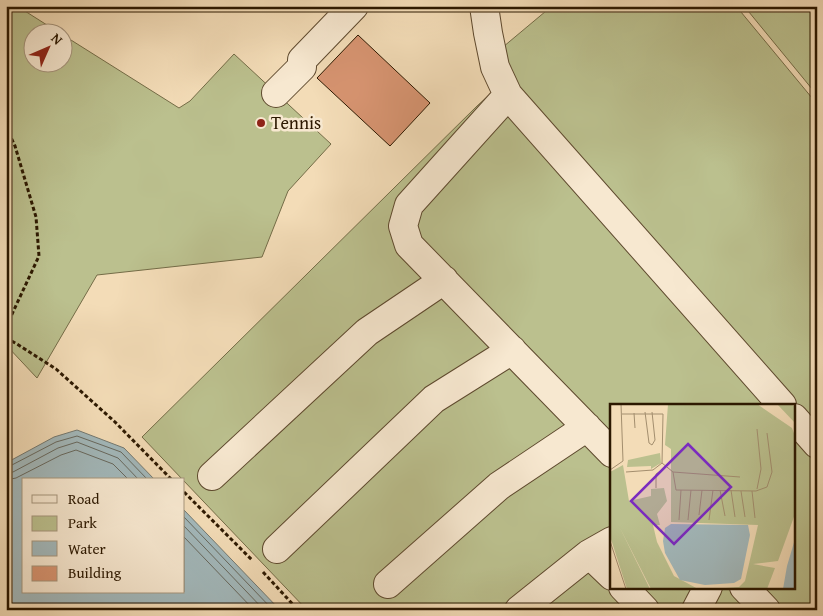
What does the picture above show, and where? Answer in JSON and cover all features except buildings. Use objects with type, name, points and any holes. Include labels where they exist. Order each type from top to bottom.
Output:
[{"type":"lane","points":[[276,93],[302,67],[302,60],[354,6]]},
{"type":"lane","points":[[484,6],[496,67],[508,95],[781,404]]},
{"type":"lane","points":[[508,95],[409,205],[403,226],[409,245],[610,451]]},
{"type":"lane","points":[[212,476],[367,332],[444,280]]},
{"type":"lane","points":[[268,558],[434,399],[512,350]]},
{"type":"lane","points":[[796,420],[817,444]]},
{"type":"lane","points":[[388,584],[499,486],[587,427]]},
{"type":"lane","points":[[518,610],[601,548],[610,571]]},
{"type":"lane","points":[[624,588],[646,610]]},
{"type":"lane","points":[[696,610],[707,588]]},
{"type":"lane","points":[[745,588],[766,610]]},
{"type":"path","points":[[6,127],[14,146],[36,217],[39,256],[6,327]]},
{"type":"path","points":[[6,338],[56,369],[115,422],[170,478]]},
{"type":"path","points":[[185,493],[252,560]]},
{"type":"path","points":[[268,558],[298,610]]},
{"type":"green space","points":[[6,6],[17,6],[42,22],[22,22],[22,72],[72,72],[72,41],[179,108],[190,101],[234,54],[331,144],[288,191],[262,257],[97,275],[37,378],[6,345]]},
{"type":"green space","points":[[552,6],[736,6],[817,104],[817,610],[307,610],[185,482],[185,478],[181,478],[142,437],[477,106],[511,75],[503,47]]},
{"type":"green space","points":[[744,6],[817,6],[817,95]]},
{"type":"water","points":[[77,430],[124,448],[153,478],[22,478],[22,594],[185,594],[185,511],[280,610],[6,610],[6,463],[54,437]]},
{"type":"place","name":"Tennis","points":[[261,123]]}]
